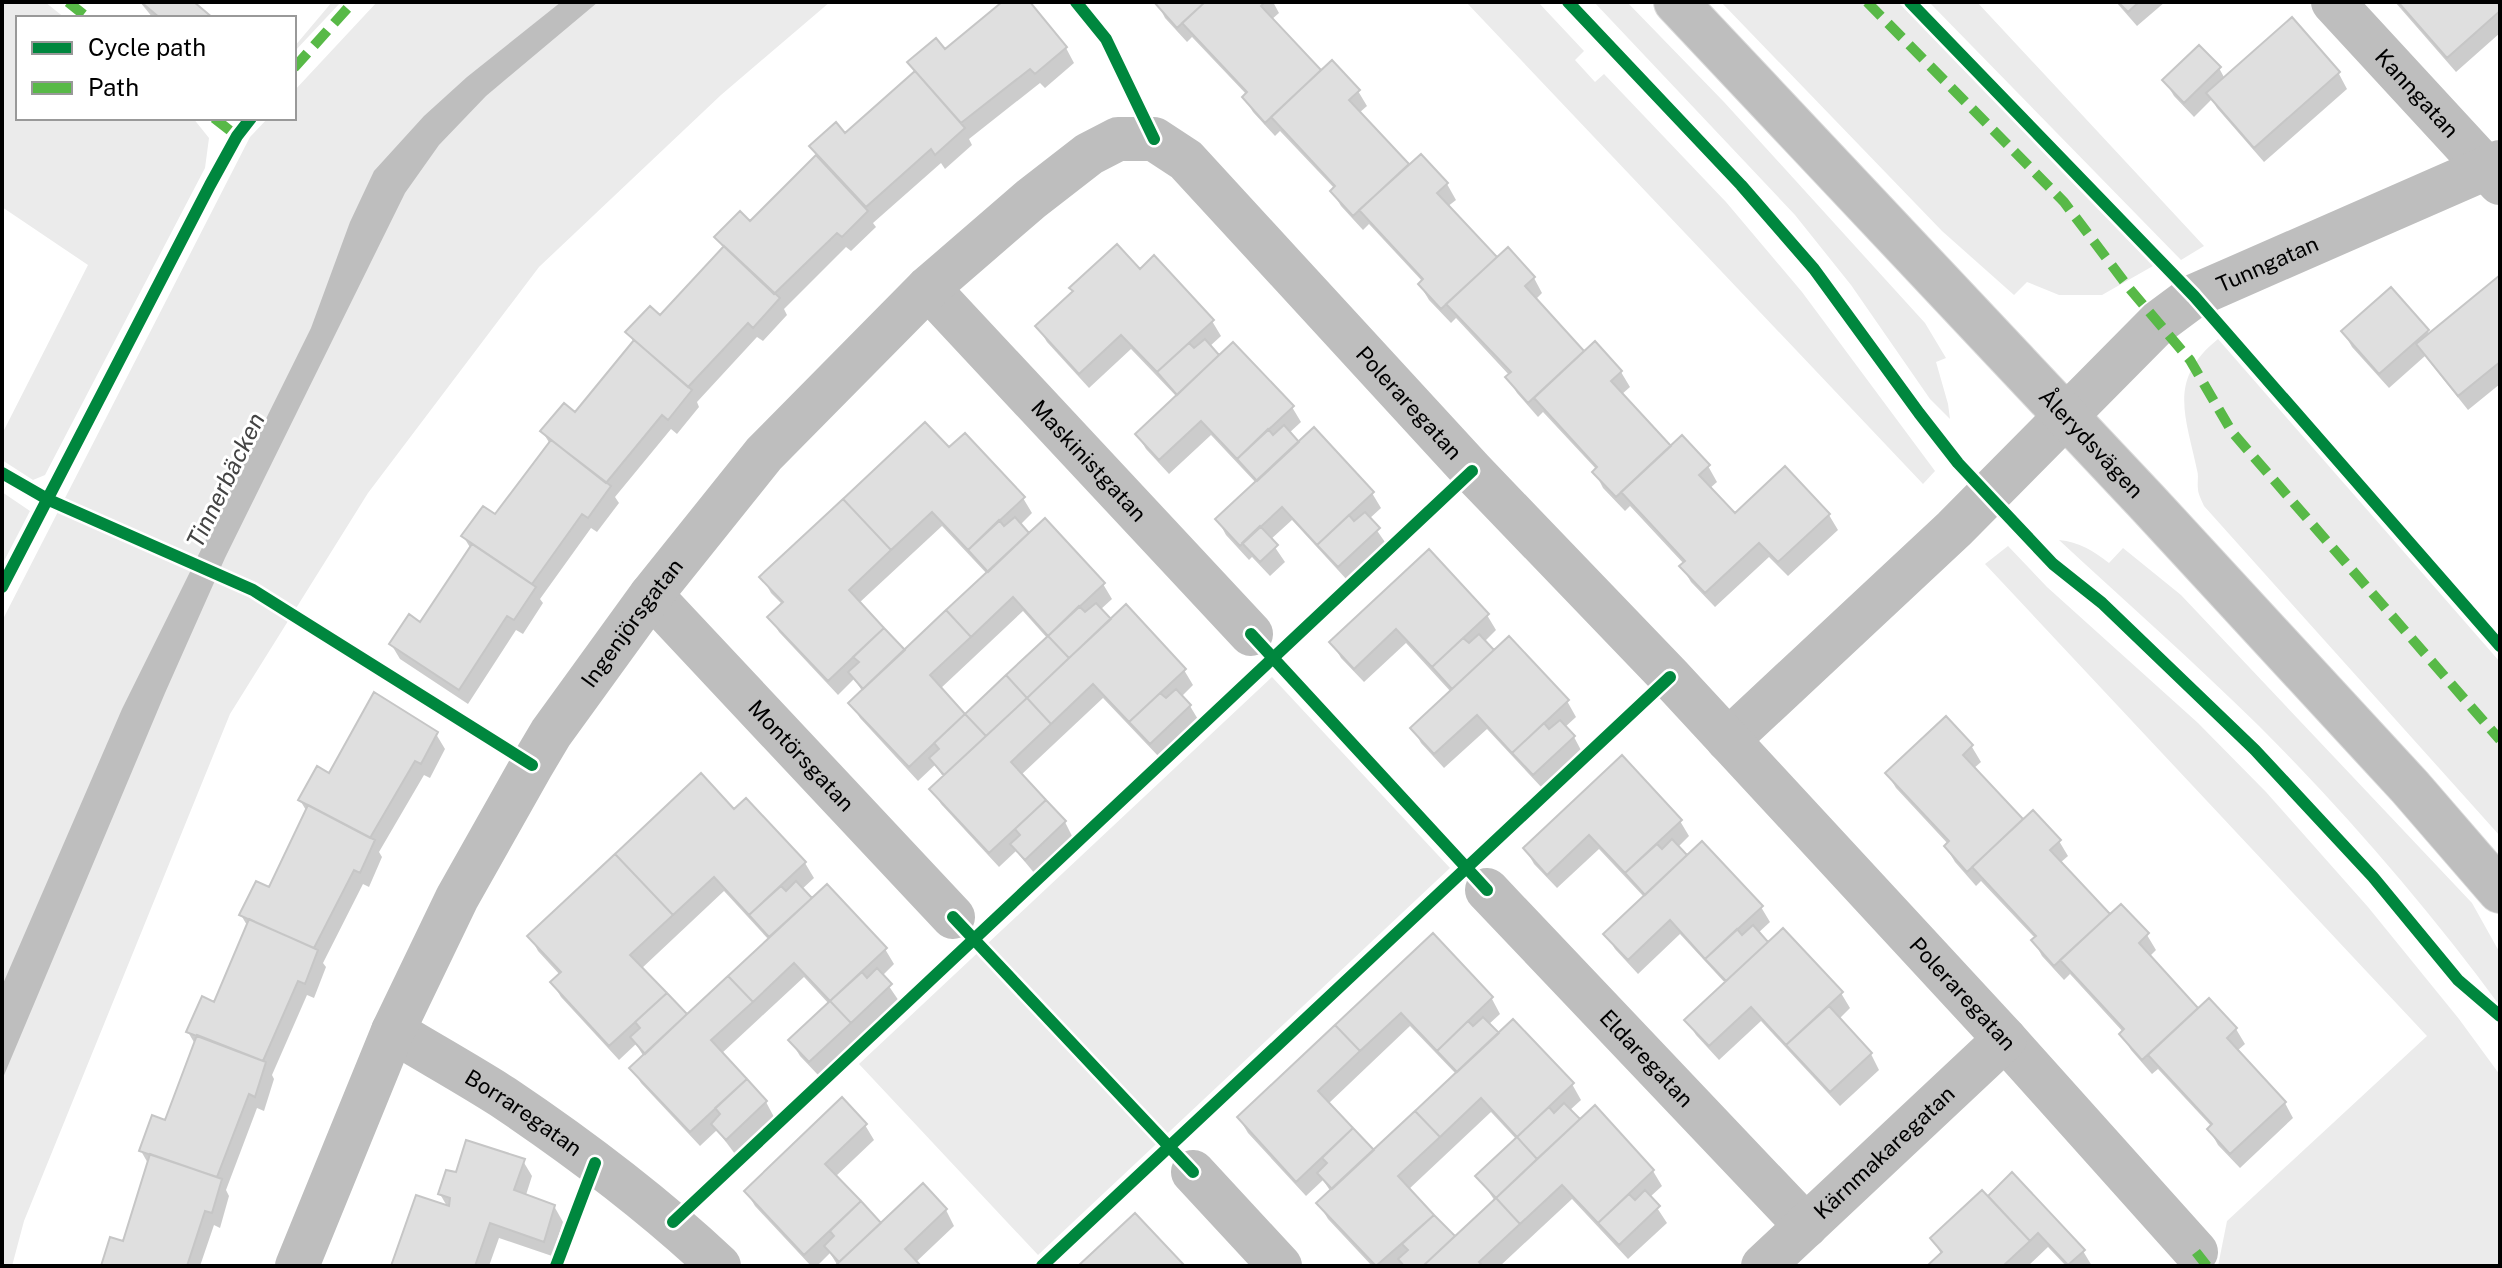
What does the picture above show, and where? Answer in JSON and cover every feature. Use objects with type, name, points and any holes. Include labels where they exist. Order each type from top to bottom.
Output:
[{"type":"street","name":"Ålerydsvägen","points":[[1676,2],[2067,416],[2410,787],[2500,891]]},
{"type":"street","name":"Kanngatan","points":[[2333,2],[2496,171]]},
{"type":"street","name":"Ingenjörsgatan","points":[[297,1266],[393,1031],[457,898],[551,733],[651,595],[764,454],[928,288],[1031,199],[1089,154],[1118,139],[1154,139]]},
{"type":"street","name":"Poleraregatan","points":[[1154,139],[1186,160],[1472,471],[1728,740],[2005,1039],[2196,1252]]},
{"type":"street","name":"Tunngatan","points":[[2067,416],[2159,322],[2194,296],[2496,171]]},
{"type":"street","name":"Maskinistgatan","points":[[928,288],[1251,634]]},
{"type":"street","points":[[1728,740],[1954,529],[2067,416]]},
{"type":"street","name":"Montörsgatan","points":[[651,595],[953,917]]},
{"type":"street","name":"Eldaregatan","points":[[1487,890],[1806,1226]]},
{"type":"street","name":"Borraregatan","points":[[393,1031],[502,1097],[595,1163],[673,1222],[719,1266]]},
{"type":"street","name":"Kärnmakaregatan","points":[[1763,1266],[2005,1039]]},
{"type":"street","points":[[1193,1172],[1280,1266]]},
{"type":"shaded area","points":[[2,2],[45,2],[62,16],[16,16],[16,120],[195,120],[209,138],[205,168],[45,475],[33,480],[2,460],[2,434],[88,265],[2,207]]},
{"type":"shaded area","points":[[332,2],[341,2],[296,50],[296,45]]},
{"type":"shaded area","points":[[377,2],[830,2],[721,95],[539,267],[368,493],[230,714],[24,1221],[12,1266],[2,1266],[2,621],[250,137],[266,120],[296,120],[296,89]]},
{"type":"shaded area","points":[[561,2],[598,2],[486,96],[439,145],[405,193],[225,558],[2,1080],[2,986],[122,709],[311,328],[350,222],[374,171],[424,116],[467,77]]},
{"type":"shaded area","points":[[1466,2],[1538,2],[1584,51],[1575,60],[1595,82],[1604,74],[1726,202],[1802,292],[1935,471],[1923,484]]},
{"type":"shaded area","points":[[1594,2],[1627,2],[1724,102],[1925,323],[1946,358],[1936,362],[1950,419],[1930,399],[1851,285],[1795,215]]},
{"type":"shaded area","points":[[1721,2],[1898,2],[2153,266],[2102,295],[2059,295],[2027,282],[2014,295],[1942,231]]},
{"type":"shaded area","points":[[1929,2],[1977,2],[2204,246],[2181,260]]},
{"type":"shaded area","points":[[2218,339],[2500,662],[2500,836],[2204,506],[2198,491],[2198,472],[2184,400],[2192,369]]},
{"type":"shaded area","points":[[2,492],[30,511],[2,565]]},
{"type":"shaded area","points":[[2059,540],[2086,548],[2109,563],[2123,548],[2181,595],[2472,903],[2500,953],[2500,1006],[2415,897],[2291,759],[2210,679]]},
{"type":"shaded area","points":[[2008,546],[2047,587],[2198,723],[2266,792],[2368,907],[2500,1075],[2500,1266],[2218,1266],[2227,1221],[2427,1036],[1985,564]]},
{"type":"shaded area","points":[[1272,677],[1450,868],[1038,1255],[859,1064]]},
{"type":"building","points":[[141,2],[194,2],[211,16],[158,16]]},
{"type":"building","points":[[1002,2],[1030,2],[1067,47],[1035,74],[1030,69],[961,123],[907,62],[936,38],[945,49]]},
{"type":"building","points":[[1154,2],[1205,2],[1177,28]]},
{"type":"building","points":[[1205,2],[1265,2],[1261,6],[1321,70],[1265,123],[1242,97],[1247,92],[1182,23]]},
{"type":"building","points":[[2118,2],[2139,2],[2128,12]]},
{"type":"building","points":[[2398,2],[2498,2],[2500,11],[2447,58]]},
{"type":"building","points":[[2292,17],[2340,72],[2254,148],[2206,93]]},
{"type":"building","points":[[2199,45],[2221,67],[2184,103],[2162,80]]},
{"type":"building","points":[[1332,60],[1360,90],[1349,100],[1409,164],[1353,216],[1330,191],[1335,186],[1271,117]]},
{"type":"building","points":[[915,71],[965,128],[935,155],[931,149],[866,207],[809,146],[836,122],[845,133]]},
{"type":"building","points":[[1421,154],[1448,183],[1437,193],[1497,257],[1441,309],[1418,284],[1423,279],[1359,210]]},
{"type":"building","points":[[816,155],[868,211],[842,237],[837,233],[774,294],[714,237],[740,211],[750,221]]},
{"type":"building","points":[[1117,244],[1140,269],[1154,255],[1214,320],[1157,372],[1121,335],[1079,374],[1035,326],[1073,291],[1069,288]]},
{"type":"building","points":[[724,246],[780,298],[753,328],[748,323],[688,387],[625,332],[650,306],[660,315]]},
{"type":"building","points":[[1508,247],[1535,277],[1525,286],[1584,351],[1528,403],[1505,377],[1511,372],[1446,304]]},
{"type":"building","points":[[2500,275],[2500,362],[2458,396],[2416,344]]},
{"type":"building","points":[[2391,287],[2429,330],[2379,374],[2341,331]]},
{"type":"building","points":[[1205,339],[1219,355],[1177,395],[1157,372],[1189,343],[1194,348]]},
{"type":"building","points":[[634,340],[692,390],[668,420],[662,415],[606,483],[540,431],[564,403],[575,412]]},
{"type":"building","points":[[1595,341],[1622,371],[1611,381],[1671,446],[1616,497],[1592,472],[1597,467],[1534,398]]},
{"type":"building","points":[[1233,342],[1294,406],[1237,459],[1201,421],[1159,460],[1135,434]]},
{"type":"building","points":[[925,422],[949,447],[965,433],[1025,497],[968,550],[932,512],[891,550],[843,499]]},
{"type":"building","points":[[1284,425],[1299,442],[1257,481],[1237,459],[1268,429],[1273,435]]},
{"type":"building","points":[[1314,427],[1374,492],[1317,545],[1282,507],[1240,546],[1215,519]]},
{"type":"building","points":[[1682,435],[1710,465],[1699,475],[1735,513],[1785,466],[1830,514],[1778,562],[1759,543],[1705,593],[1679,566],[1685,561],[1621,492]]},
{"type":"building","points":[[551,440],[611,486],[588,518],[582,514],[532,584],[461,536],[483,506],[495,514]]},
{"type":"building","points":[[843,499],[891,550],[849,590],[884,628],[828,681],[767,617],[783,602],[759,577]]},
{"type":"building","points":[[1365,512],[1380,528],[1338,567],[1317,545],[1349,515],[1354,521]]},
{"type":"building","points":[[1015,517],[1029,533],[988,572],[968,550],[999,520],[1004,526]]},
{"type":"building","points":[[1045,518],[1105,583],[1048,636],[1013,597],[971,637],[946,610]]},
{"type":"building","points":[[1260,526],[1278,545],[1260,562],[1242,543]]},
{"type":"building","points":[[472,544],[536,587],[514,620],[507,616],[459,690],[389,644],[409,614],[420,622]]},
{"type":"building","points":[[1429,549],[1489,614],[1432,667],[1396,629],[1354,669],[1329,642]]},
{"type":"building","points":[[1096,603],[1111,619],[1069,658],[1048,636],[1079,606],[1085,612]]},
{"type":"building","points":[[1126,604],[1186,669],[1129,722],[1093,684],[1051,724],[1027,698]]},
{"type":"building","points":[[946,610],[971,637],[930,675],[965,714],[909,767],[848,703]]},
{"type":"building","points":[[884,628],[905,650],[863,689],[848,672],[859,662],[853,657]]},
{"type":"building","points":[[1479,634],[1494,650],[1452,689],[1432,667],[1463,638],[1469,643]]},
{"type":"building","points":[[1048,636],[1069,658],[1027,698],[1006,675]]},
{"type":"building","points":[[1509,636],[1569,700],[1512,753],[1477,715],[1434,754],[1410,728]]},
{"type":"building","points":[[1006,675],[1027,698],[986,736],[965,714]]},
{"type":"building","points":[[1176,689],[1191,705],[1150,744],[1129,722],[1160,693],[1166,698]]},
{"type":"building","points":[[374,692],[438,732],[421,764],[415,761],[370,838],[298,800],[317,766],[329,773]]},
{"type":"building","points":[[1027,698],[1051,724],[1011,762],[1046,800],[989,853],[929,789]]},
{"type":"building","points":[[965,714],[986,736],[944,775],[929,758],[939,749],[934,743]]},
{"type":"building","points":[[1946,716],[1973,745],[1963,755],[2023,819],[1967,872],[1944,846],[1949,841],[1885,773]]},
{"type":"building","points":[[1560,720],[1575,736],[1533,775],[1512,753],[1544,723],[1549,729]]},
{"type":"building","points":[[1622,755],[1682,820],[1625,873],[1589,835],[1547,875],[1523,848]]},
{"type":"building","points":[[701,773],[734,809],[746,798],[806,862],[749,915],[714,877],[673,915],[615,854]]},
{"type":"building","points":[[1046,800],[1066,821],[1025,860],[1010,844],[1020,835],[1015,829]]},
{"type":"building","points":[[308,805],[375,840],[360,873],[354,870],[314,948],[239,915],[256,881],[269,887]]},
{"type":"building","points":[[2033,810],[2061,840],[2050,850],[2110,914],[2054,966],[2031,940],[2036,936],[1972,867]]},
{"type":"building","points":[[1672,839],[1687,855],[1645,895],[1625,873],[1657,844],[1662,849]]},
{"type":"building","points":[[1702,841],[1763,906],[1705,959],[1670,920],[1628,960],[1603,934]]},
{"type":"building","points":[[615,854],[673,915],[630,955],[667,993],[609,1046],[550,982],[561,972],[527,936]]},
{"type":"building","points":[[796,881],[812,898],[769,937],[749,915],[781,886],[786,891]]},
{"type":"building","points":[[827,884],[887,948],[830,1001],[794,963],[753,1002],[728,976]]},
{"type":"building","points":[[2121,904],[2149,933],[2139,943],[2198,1008],[2142,1060],[2119,1034],[2124,1029],[2060,960]]},
{"type":"building","points":[[249,919],[318,950],[305,984],[298,981],[263,1061],[186,1032],[202,996],[214,1002]]},
{"type":"building","points":[[1753,925],[1768,942],[1726,981],[1705,959],[1737,929],[1742,935]]},
{"type":"building","points":[[1783,928],[1843,992],[1786,1045],[1751,1007],[1709,1046],[1684,1020]]},
{"type":"building","points":[[1433,933],[1493,997],[1437,1051],[1401,1013],[1360,1051],[1335,1025]]},
{"type":"building","points":[[877,968],[892,984],[851,1023],[830,1001],[862,972],[867,978]]},
{"type":"building","points":[[728,976],[753,1002],[711,1040],[747,1079],[690,1132],[629,1068]]},
{"type":"building","points":[[667,993],[687,1014],[645,1054],[630,1037],[640,1028],[635,1022]]},
{"type":"building","points":[[2209,998],[2237,1028],[2227,1038],[2286,1102],[2230,1154],[2207,1129],[2212,1124],[2148,1055]]},
{"type":"building","points":[[830,1001],[851,1023],[809,1062],[788,1040]]},
{"type":"building","points":[[1829,1006],[1872,1053],[1830,1092],[1786,1045]]},
{"type":"building","points":[[1483,1017],[1499,1033],[1457,1072],[1437,1051],[1468,1021],[1473,1026]]},
{"type":"building","points":[[1513,1019],[1574,1083],[1517,1137],[1481,1098],[1440,1137],[1415,1111]]},
{"type":"building","points":[[1335,1025],[1360,1051],[1318,1091],[1353,1128],[1296,1182],[1237,1117]]},
{"type":"building","points":[[197,1035],[266,1062],[255,1097],[249,1094],[217,1177],[139,1151],[152,1115],[165,1120]]},
{"type":"building","points":[[747,1079],[767,1101],[726,1140],[711,1124],[720,1114],[715,1108]]},
{"type":"building","points":[[842,1097],[867,1124],[825,1164],[861,1201],[804,1255],[744,1191]]},
{"type":"building","points":[[1564,1103],[1580,1119],[1537,1159],[1517,1137],[1549,1107],[1554,1113]]},
{"type":"building","points":[[1595,1105],[1654,1170],[1598,1223],[1562,1185],[1520,1224],[1496,1198]]},
{"type":"building","points":[[1415,1111],[1440,1137],[1398,1176],[1434,1215],[1376,1266],[1316,1203]]},
{"type":"building","points":[[1353,1128],[1374,1150],[1332,1189],[1317,1173],[1327,1163],[1322,1158]]},
{"type":"building","points":[[1517,1137],[1537,1159],[1496,1198],[1475,1176]]},
{"type":"building","points":[[466,1140],[525,1159],[514,1190],[555,1205],[544,1242],[490,1223],[475,1266],[391,1266],[416,1195],[449,1206],[450,1198],[438,1194],[446,1170],[456,1172]]},
{"type":"building","points":[[150,1154],[222,1179],[212,1213],[205,1211],[187,1266],[101,1266],[110,1237],[123,1241]]},
{"type":"building","points":[[2012,1172],[2085,1250],[2068,1265],[2038,1233],[2030,1241],[1988,1196]]},
{"type":"building","points":[[923,1183],[947,1209],[905,1249],[921,1266],[835,1266]]},
{"type":"building","points":[[1645,1190],[1660,1206],[1619,1245],[1598,1223],[1629,1194],[1635,1200]]},
{"type":"building","points":[[1982,1190],[2030,1241],[2003,1266],[1927,1266],[1942,1252],[1930,1238]]},
{"type":"building","points":[[1496,1198],[1520,1224],[1479,1262],[1483,1266],[1423,1266]]},
{"type":"building","points":[[861,1201],[881,1223],[839,1262],[824,1246],[834,1236],[830,1231]]},
{"type":"building","points":[[1135,1213],[1185,1266],[1078,1266]]},
{"type":"building","points":[[1434,1215],[1455,1236],[1423,1266],[1404,1266],[1398,1259],[1408,1250],[1402,1244]]},
{"type":"marked path","points":[[68,2],[86,16]]},
{"type":"marked path","points":[[296,66],[353,2]]},
{"type":"marked path","points":[[1867,2],[2064,202],[2129,288],[2190,360],[2232,432],[2500,740]]},
{"type":"marked path","points":[[217,120],[237,136]]},
{"type":"marked path","points":[[2196,1252],[2207,1266]]},
{"type":"cycle path","points":[[1076,2],[1106,39],[1154,139]]},
{"type":"cycle path","points":[[1568,2],[1741,185],[1814,269],[1958,463],[2053,564],[2102,603],[2255,750],[2373,877],[2458,980],[2500,1016]]},
{"type":"cycle path","points":[[1910,2],[2194,296],[2500,646]]},
{"type":"cycle path","points":[[2,587],[210,185],[249,120]]},
{"type":"cycle path","points":[[673,1222],[1472,471]]},
{"type":"cycle path","points":[[2,473],[49,500],[253,590],[532,765]]},
{"type":"cycle path","points":[[1251,634],[1487,890]]},
{"type":"cycle path","points":[[1042,1266],[1670,677]]},
{"type":"cycle path","points":[[953,917],[1193,1172]]},
{"type":"cycle path","points":[[556,1266],[595,1163]]},
{"type":"water label","name":"Tinnerbäcken","points":[[225,480]]}]
